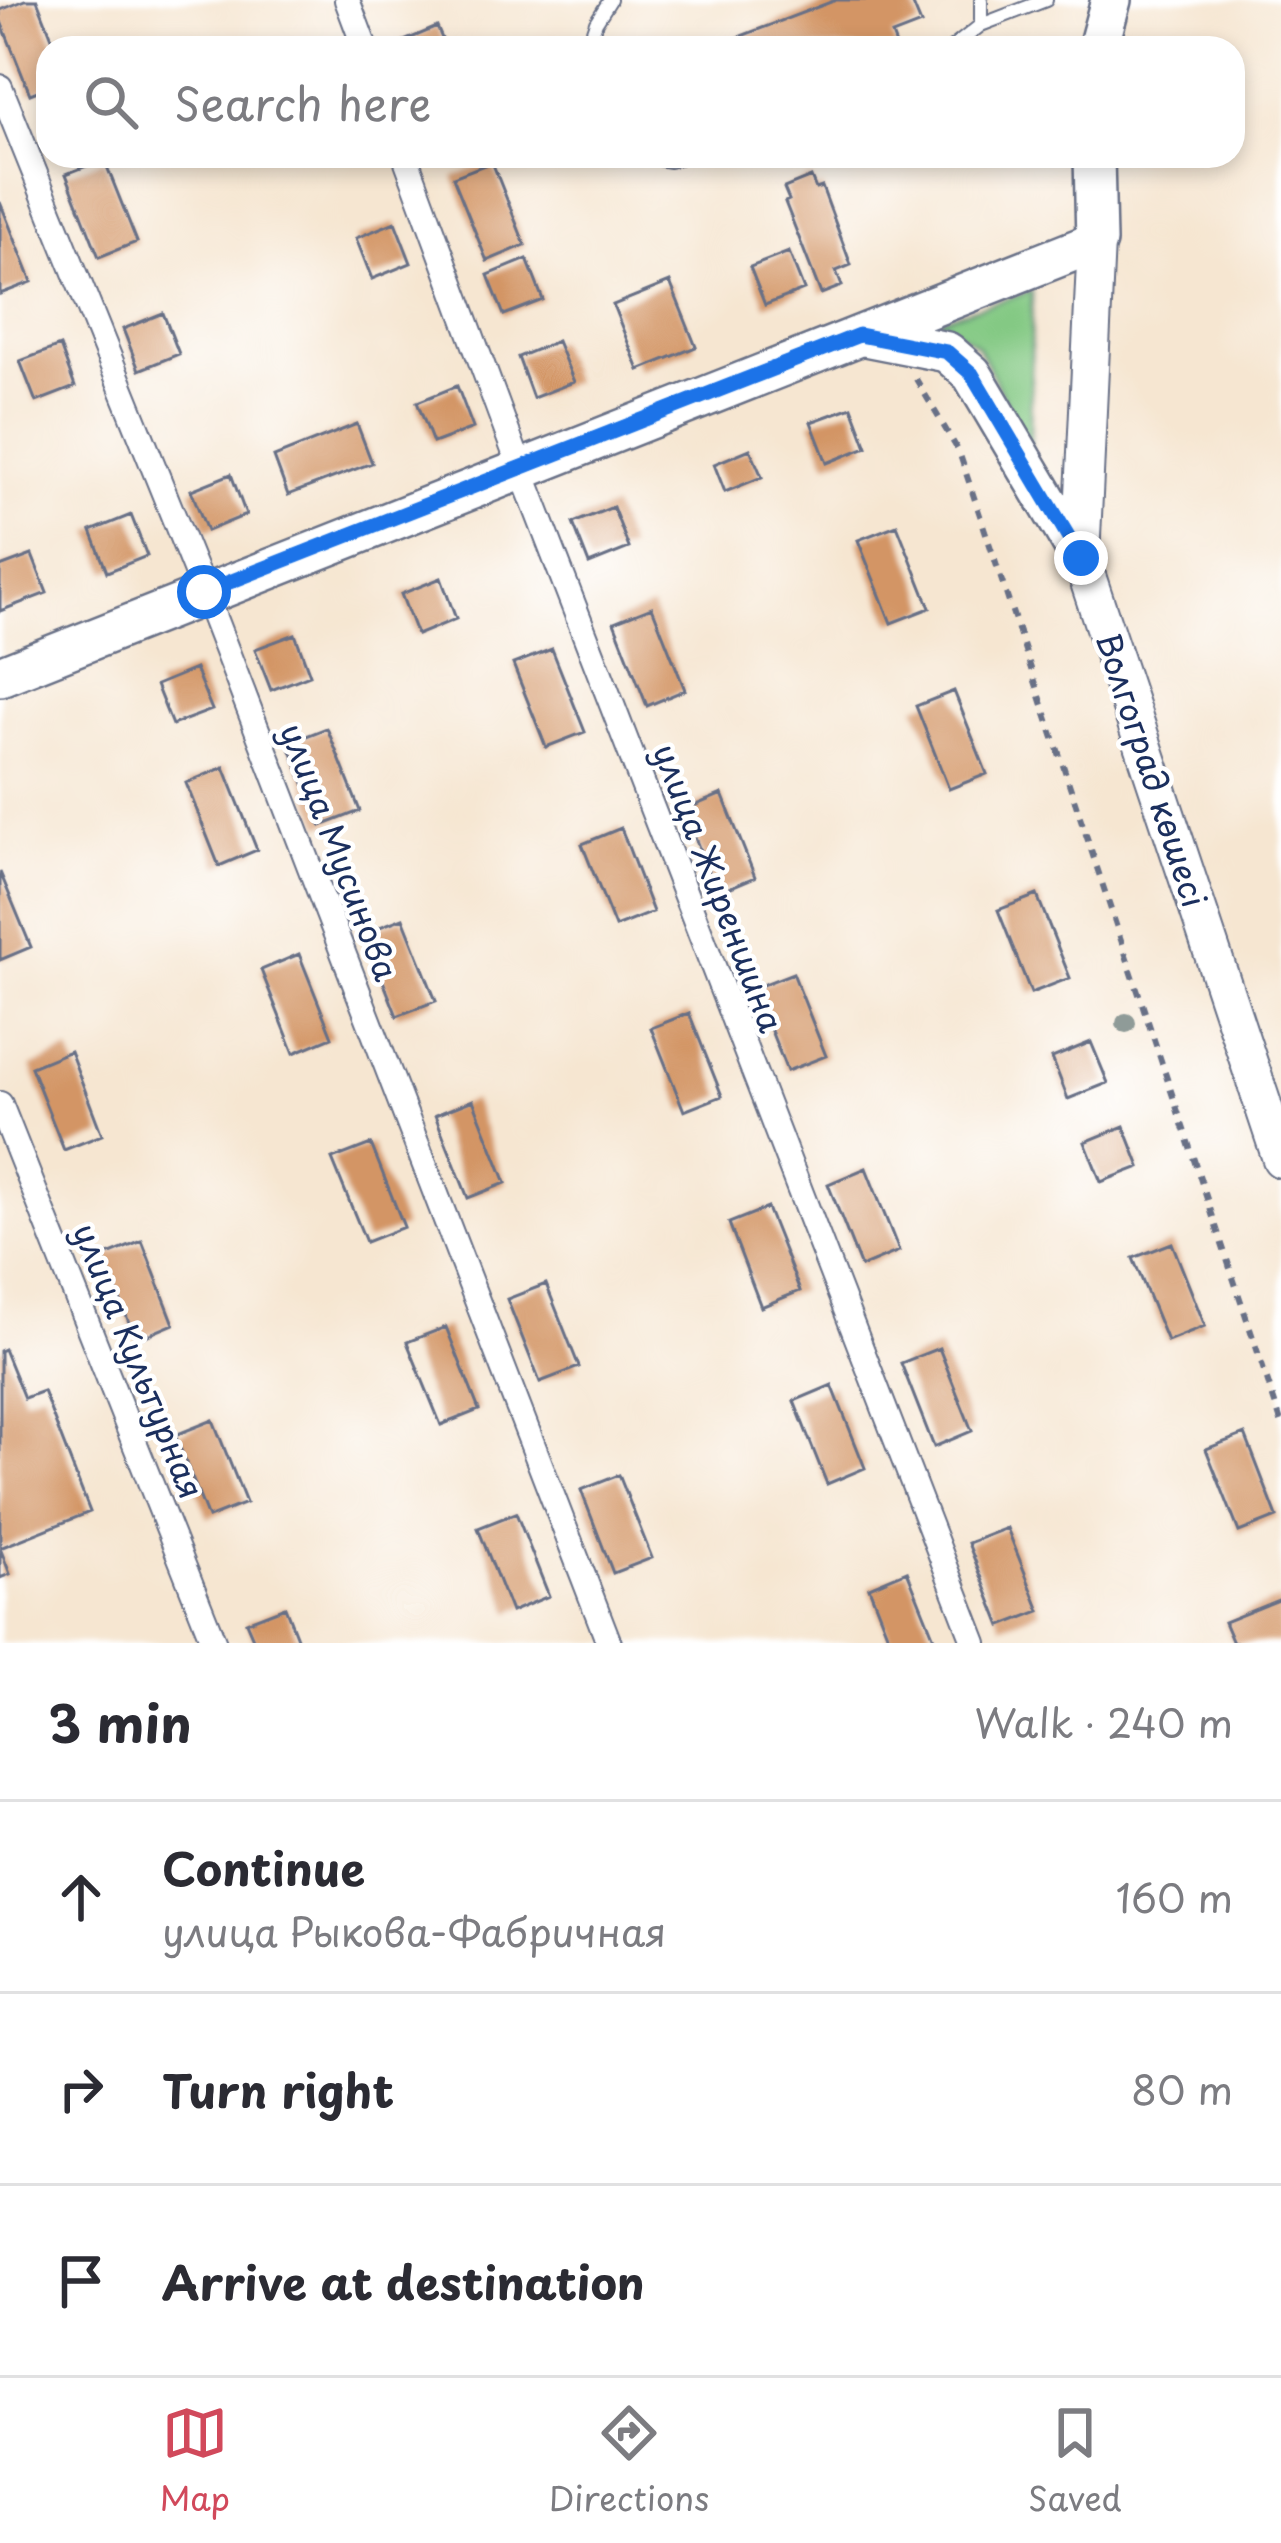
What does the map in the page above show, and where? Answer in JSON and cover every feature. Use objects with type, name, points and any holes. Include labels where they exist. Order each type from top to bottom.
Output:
[{"type":"main road","points":[[1083,0],[1090,36]]},
{"type":"main road","points":[[1098,36],[1111,0]]},
{"type":"main road","name":"Волгоград көшесі","points":[[1094,168],[1096,242],[1081,558],[1281,1160]]},
{"type":"main road","points":[[0,676],[520,467],[876,338],[1096,242]]},
{"type":"main road","points":[[876,338],[947,352],[972,374],[1081,558]]},
{"type":"street","points":[[347,0],[360,36]]},
{"type":"street","name":"улица Мусинова","points":[[0,87],[204,592],[609,1643]]},
{"type":"street","name":"улица Жиреншина","points":[[409,168],[520,467],[975,1643]]},
{"type":"street","name":"улица Культурная","points":[[2,1113],[214,1643]]},
{"type":"lane","points":[[591,36],[610,0]]},
{"type":"lane","points":[[981,0],[981,26]]},
{"type":"lane","points":[[968,36],[1046,0]]},
{"type":"path","points":[[876,338],[958,452],[1281,1422]]},
{"type":"green space","points":[[1032,291],[1030,450],[977,345],[938,319]]},
{"type":"building","points":[[37,0],[51,36],[36,36],[36,92],[30,94],[0,10]]},
{"type":"building","points":[[836,0],[911,0],[921,24],[892,36],[742,36]]},
{"type":"building","points":[[437,27],[441,36],[416,36]]},
{"type":"building","points":[[81,168],[108,168],[137,242],[99,257],[66,174]]},
{"type":"building","points":[[476,168],[494,168],[525,245],[487,261],[453,177]]},
{"type":"building","points":[[811,177],[816,189],[822,187],[851,265],[836,271],[842,286],[821,294],[785,202],[789,200],[784,188]]},
{"type":"building","points":[[0,202],[32,282],[0,294]]},
{"type":"building","points":[[395,222],[411,263],[372,279],[356,238]]},
{"type":"building","points":[[789,252],[804,290],[765,305],[750,267]]},
{"type":"building","points":[[527,259],[543,300],[504,315],[488,275]]},
{"type":"building","points":[[670,282],[696,347],[639,370],[613,305]]},
{"type":"building","points":[[163,313],[179,354],[139,370],[123,329]]},
{"type":"building","points":[[557,341],[574,382],[533,398],[518,357]]},
{"type":"building","points":[[60,346],[75,387],[36,402],[20,361]]},
{"type":"building","points":[[457,386],[473,428],[433,443],[417,402]]},
{"type":"building","points":[[852,407],[867,447],[827,463],[811,422]]},
{"type":"building","points":[[357,424],[372,463],[288,495],[274,457]]},
{"type":"building","points":[[750,449],[762,477],[725,492],[714,464]]},
{"type":"building","points":[[231,474],[246,515],[207,531],[191,490]]},
{"type":"building","points":[[613,507],[629,548],[589,564],[573,523]]},
{"type":"building","points":[[131,515],[147,556],[107,572],[91,531]]},
{"type":"building","points":[[897,525],[930,608],[891,623],[858,540]]},
{"type":"building","points":[[32,555],[47,593],[0,611],[0,567]]},
{"type":"building","points":[[441,578],[456,619],[417,635],[401,594]]},
{"type":"building","points":[[652,607],[685,690],[647,706],[614,622]]},
{"type":"building","points":[[295,634],[310,675],[271,690],[255,649]]},
{"type":"building","points":[[552,649],[585,732],[546,747],[513,664]]},
{"type":"building","points":[[195,669],[212,710],[172,725],[156,685]]},
{"type":"building","points":[[954,691],[987,774],[949,789],[916,706]]},
{"type":"building","points":[[327,728],[360,811],[321,826],[288,743]]},
{"type":"building","points":[[224,767],[257,850],[219,866],[186,783]]},
{"type":"building","points":[[722,794],[755,877],[717,893],[684,810]]},
{"type":"building","points":[[621,828],[653,912],[615,927],[582,844]]},
{"type":"building","points":[[0,872],[31,947],[0,960]]},
{"type":"building","points":[[1037,895],[1070,978],[1031,993],[998,910]]},
{"type":"building","points":[[403,918],[436,1001],[397,1016],[364,933]]},
{"type":"building","points":[[299,954],[332,1037],[294,1053],[261,970]]},
{"type":"building","points":[[793,973],[826,1056],[787,1071],[754,988]]},
{"type":"building","points":[[689,1013],[722,1096],[684,1111],[651,1028]]},
{"type":"building","points":[[1091,1042],[1108,1083],[1068,1099],[1052,1058]]},
{"type":"building","points":[[70,1051],[102,1135],[64,1150],[31,1067]]},
{"type":"building","points":[[473,1100],[506,1183],[468,1198],[435,1115]]},
{"type":"building","points":[[1124,1126],[1140,1167],[1101,1182],[1085,1142]]},
{"type":"building","points":[[371,1144],[404,1227],[366,1242],[332,1159]]},
{"type":"building","points":[[866,1168],[899,1251],[861,1267],[828,1184]]},
{"type":"building","points":[[767,1208],[800,1291],[761,1307],[729,1223]]},
{"type":"building","points":[[142,1241],[174,1324],[136,1340],[103,1257]]},
{"type":"building","points":[[1172,1243],[1205,1326],[1167,1341],[1133,1258]]},
{"type":"building","points":[[546,1284],[579,1367],[540,1382],[507,1299]]},
{"type":"building","points":[[446,1327],[479,1410],[441,1425],[407,1342]]},
{"type":"building","points":[[939,1348],[972,1431],[934,1447],[901,1363]]},
{"type":"building","points":[[4,1349],[24,1398],[43,1391],[90,1512],[0,1548],[0,1351]]},
{"type":"building","points":[[832,1385],[865,1468],[827,1484],[794,1401]]},
{"type":"building","points":[[213,1420],[246,1503],[208,1518],[175,1435]]},
{"type":"building","points":[[1245,1434],[1277,1517],[1239,1532],[1206,1449]]},
{"type":"building","points":[[619,1475],[652,1558],[613,1573],[581,1490]]},
{"type":"building","points":[[516,1513],[549,1596],[511,1612],[478,1528]]},
{"type":"building","points":[[1007,1528],[1040,1611],[1001,1626],[968,1543]]},
{"type":"building","points":[[0,1548],[10,1574],[0,1578]]},
{"type":"building","points":[[907,1571],[936,1643],[891,1643],[869,1587]]},
{"type":"building","points":[[1281,1599],[1281,1643],[1233,1643],[1224,1622]]},
{"type":"building","points":[[285,1607],[299,1643],[255,1643],[246,1622]]},
{"type":"route","points":[[204,592],[859,335],[947,352],[972,374],[1081,558]]}]
